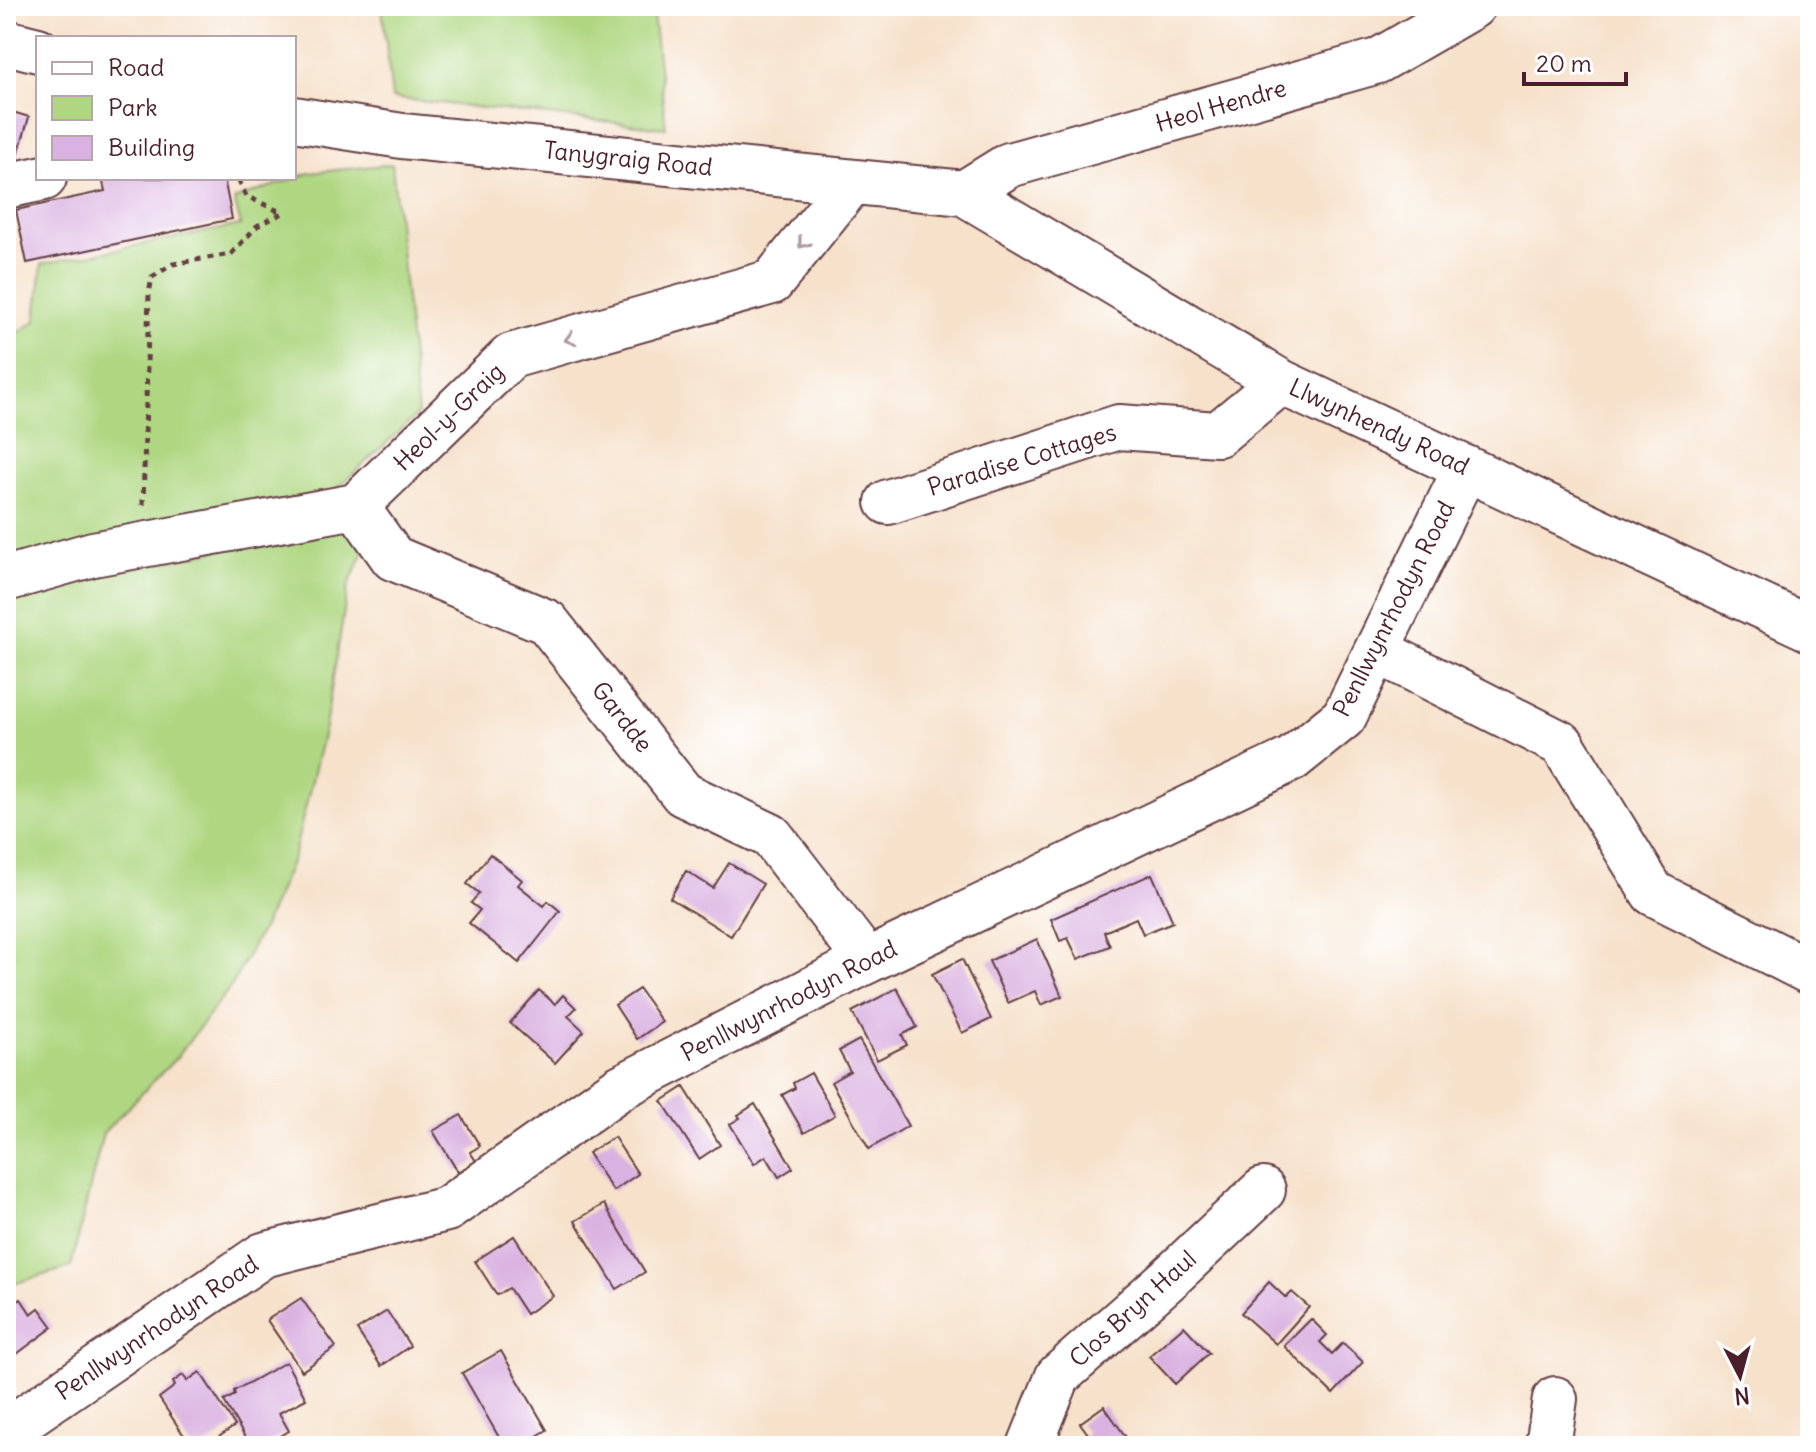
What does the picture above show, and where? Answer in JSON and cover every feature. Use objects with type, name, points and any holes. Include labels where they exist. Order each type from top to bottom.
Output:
[{"type":"street","name":"Heol Hendre","points":[[964,193],[1009,165],[1378,61],[1473,6]]},
{"type":"street","points":[[6,42],[36,50]]},
{"type":"street","name":"Tanygraig Road","points":[[297,121],[402,136],[964,193]]},
{"type":"street","points":[[6,186],[36,180]]},
{"type":"street","name":"Heol-y-Graig","points":[[356,506],[511,356],[772,282],[852,182]]},
{"type":"street","name":"Llwynhendy Road","points":[[964,193],[1281,382],[1810,629]]},
{"type":"street","name":"Paradise Cottages","points":[[888,502],[1119,427],[1218,434],[1281,382]]},
{"type":"street","name":"Penllwynrhodyn Road","points":[[6,1431],[263,1255],[447,1209],[621,1087],[867,961],[1292,759],[1344,717],[1466,468]]},
{"type":"street","points":[[6,579],[91,544],[356,506]]},
{"type":"street","name":"Gardde","points":[[356,506],[393,558],[547,622],[683,794],[771,836],[867,961]]},
{"type":"street","points":[[1378,651],[1562,744],[1653,893],[1810,972]]},
{"type":"street","name":"Clos Bryn Haul","points":[[1030,1446],[1058,1376],[1263,1190]]},
{"type":"street","points":[[1548,1446],[1555,1399]]},
{"type":"path","points":[[91,544],[143,519],[152,277],[173,264],[231,254],[257,226],[283,213],[246,196],[235,180]]},
{"type":"green space","points":[[382,6],[652,6],[666,128],[392,98]]},
{"type":"green space","points":[[392,164],[418,414],[334,491],[6,563],[6,340],[36,321],[42,264],[241,225],[234,200],[309,173]]},
{"type":"green space","points":[[350,522],[369,541],[348,586],[325,727],[293,858],[265,923],[231,986],[176,1058],[103,1133],[71,1267],[6,1286],[6,595]]},
{"type":"building","points":[[6,110],[29,117],[12,175],[6,174]]},
{"type":"building","points":[[102,180],[224,180],[232,219],[27,263],[16,210],[105,191]]},
{"type":"building","points":[[490,854],[522,880],[518,885],[544,906],[548,901],[560,911],[519,963],[469,923],[480,910],[471,903],[479,893],[467,884]]},
{"type":"building","points":[[729,863],[763,884],[731,936],[670,898],[686,871],[713,888]]},
{"type":"building","points":[[1152,874],[1173,922],[1143,934],[1136,918],[1104,932],[1110,946],[1078,959],[1068,938],[1060,941],[1051,919]]},
{"type":"building","points":[[1037,939],[1062,996],[1041,1005],[1035,991],[1008,1003],[989,961]]},
{"type":"building","points":[[962,959],[991,1019],[962,1033],[932,974]]},
{"type":"building","points":[[897,988],[917,1027],[902,1035],[907,1045],[877,1060],[852,1012]]},
{"type":"building","points":[[639,989],[662,1022],[637,1039],[615,1005]]},
{"type":"building","points":[[539,990],[555,1004],[563,995],[576,1008],[568,1016],[584,1031],[555,1063],[510,1023]]},
{"type":"building","points":[[859,1040],[908,1126],[869,1149],[831,1082],[850,1071],[839,1051]]},
{"type":"building","points":[[811,1073],[835,1115],[804,1133],[782,1095],[795,1088],[793,1083]]},
{"type":"building","points":[[684,1087],[720,1145],[699,1159],[662,1101]]},
{"type":"building","points":[[755,1104],[793,1168],[779,1177],[766,1156],[754,1164],[730,1124]]},
{"type":"building","points":[[461,1115],[480,1146],[470,1152],[476,1161],[458,1172],[433,1131]]},
{"type":"building","points":[[614,1137],[638,1174],[613,1191],[588,1153]]},
{"type":"building","points":[[604,1204],[645,1272],[617,1289],[575,1221]]},
{"type":"building","points":[[514,1236],[553,1296],[526,1314],[509,1288],[497,1295],[475,1261]]},
{"type":"building","points":[[1269,1282],[1286,1298],[1292,1292],[1309,1307],[1276,1344],[1241,1313]]},
{"type":"building","points":[[301,1298],[336,1347],[302,1371],[267,1320]]},
{"type":"building","points":[[21,1299],[31,1314],[39,1308],[53,1327],[6,1362],[6,1310]]},
{"type":"building","points":[[387,1311],[410,1346],[381,1366],[357,1330]]},
{"type":"building","points":[[1311,1319],[1327,1335],[1320,1342],[1332,1354],[1343,1343],[1363,1362],[1333,1394],[1284,1346]]},
{"type":"building","points":[[1184,1326],[1209,1353],[1175,1384],[1149,1356]]},
{"type":"building","points":[[501,1351],[547,1430],[520,1446],[504,1446],[462,1373]]},
{"type":"building","points":[[286,1362],[306,1399],[279,1413],[289,1431],[263,1446],[250,1446],[224,1401],[235,1395],[234,1391]]},
{"type":"building","points":[[200,1372],[235,1426],[205,1446],[191,1446],[159,1398],[175,1386],[173,1382],[183,1375],[187,1381]]},
{"type":"building","points":[[1104,1406],[1130,1443],[1126,1446],[1070,1446],[1088,1434],[1080,1423]]}]
